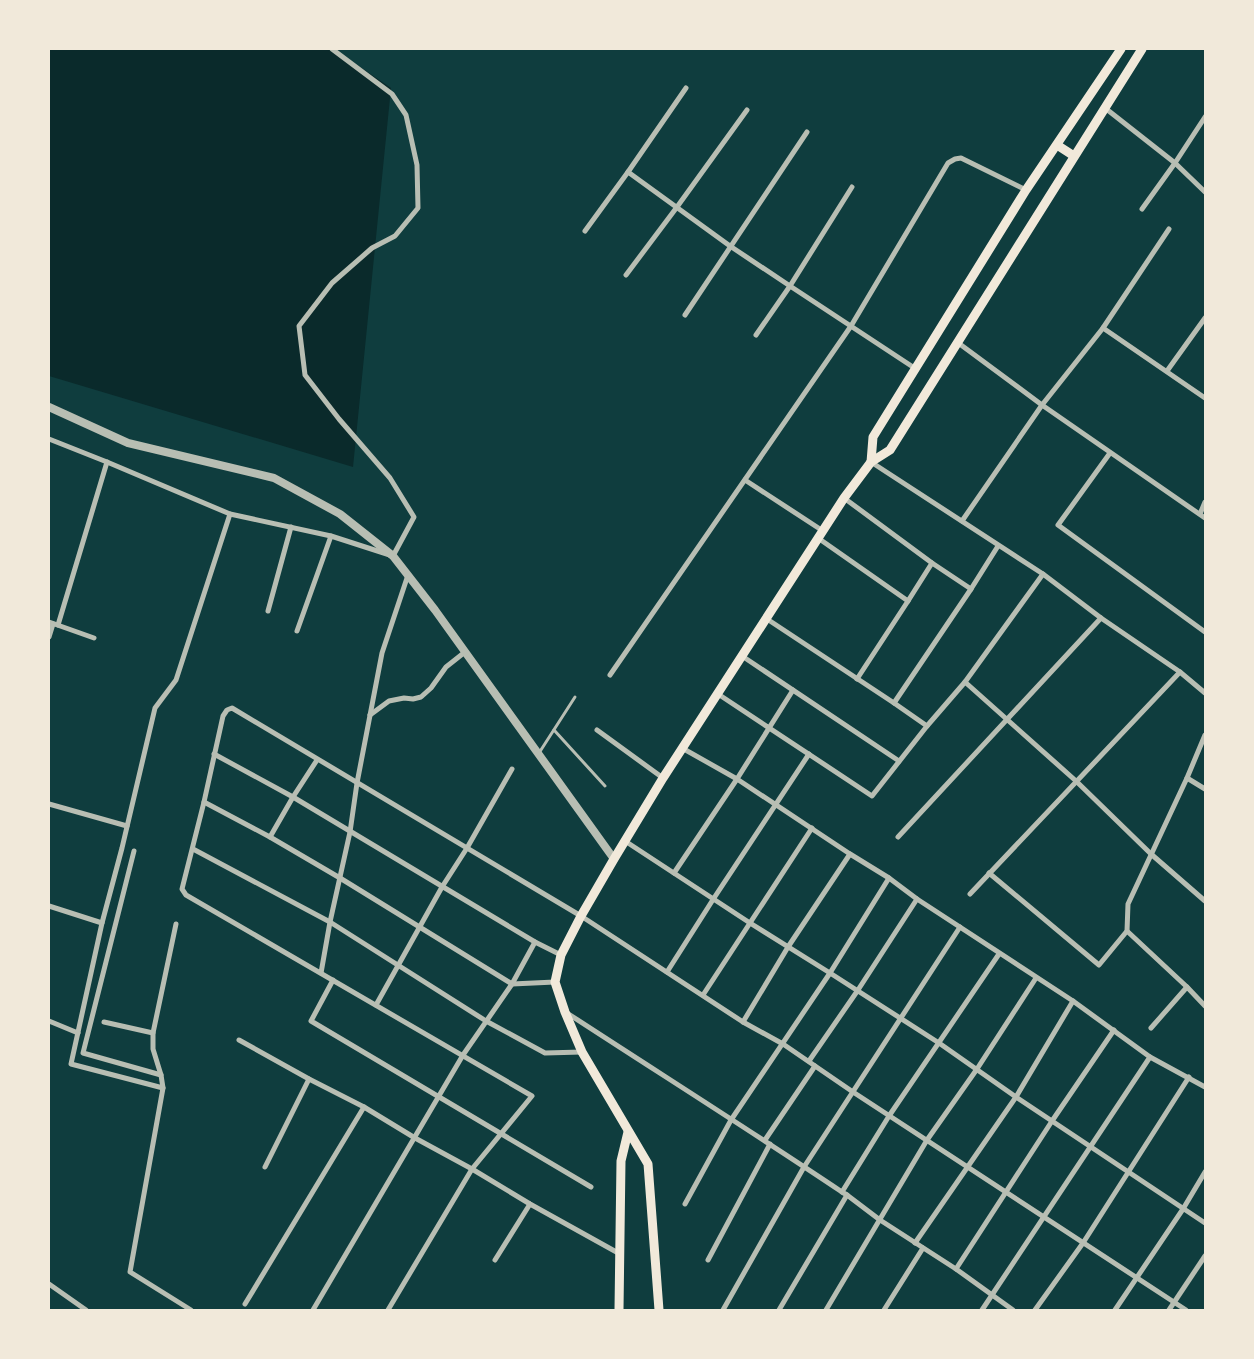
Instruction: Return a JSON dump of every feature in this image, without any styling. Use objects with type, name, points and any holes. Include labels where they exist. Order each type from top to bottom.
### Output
[{"type":"main road","points":[[871,462],[873,438],[1026,190],[1121,49]]},
{"type":"main road","points":[[659,1310],[648,1164],[582,1052],[565,1012],[555,982],[561,956],[581,916],[614,859],[682,748],[844,498],[871,462],[890,450],[1142,49]]},
{"type":"main road","points":[[1057,145],[1074,156]]},
{"type":"main road","points":[[619,1310],[622,1161],[628,1132]]},
{"type":"street","points":[[332,49],[392,94],[406,115],[417,165],[418,208],[395,236],[372,248],[332,283],[299,326],[305,375],[339,419],[390,478],[414,517],[393,556]]},
{"type":"street","points":[[585,231],[686,88]]},
{"type":"street","points":[[1105,108],[1175,163],[1205,192]]},
{"type":"street","points":[[626,275],[747,110]]},
{"type":"street","points":[[1142,209],[1175,163],[1205,116]]},
{"type":"street","points":[[685,315],[807,132]]},
{"type":"street","points":[[610,675],[851,326],[948,163],[961,158],[1026,190]]},
{"type":"street","points":[[628,172],[730,246],[916,369]]},
{"type":"street","points":[[756,335],[790,286],[852,187]]},
{"type":"street","points":[[962,521],[1042,405],[1103,328],[1169,229]]},
{"type":"street","points":[[1168,371],[1205,318]]},
{"type":"street","points":[[1103,328],[1205,398]]},
{"type":"street","points":[[957,342],[1042,405],[1203,516],[1205,502]]},
{"type":"street","points":[[49,407],[128,443],[274,478],[340,514],[393,556],[465,652],[614,859]]},
{"type":"street","points":[[49,440],[107,462],[230,514],[331,536],[393,556]]},
{"type":"street","points":[[1110,453],[1058,526],[1205,632]]},
{"type":"street","points":[[49,637],[107,462]]},
{"type":"street","points":[[871,462],[1043,574],[1180,672],[1205,693]]},
{"type":"street","points":[[745,480],[908,601]]},
{"type":"street","points":[[844,498],[932,563],[971,589]]},
{"type":"street","points":[[163,1088],[70,1064],[102,923],[156,708],[176,680],[230,514]]},
{"type":"street","points":[[268,611],[291,527]]},
{"type":"street","points":[[296,631],[331,536]]},
{"type":"street","points":[[894,703],[998,546]]},
{"type":"street","points":[[857,679],[932,563]]},
{"type":"street","points":[[718,694],[872,796],[965,682],[1043,574]]},
{"type":"street","points":[[320,973],[350,832],[357,783],[382,653],[408,575]]},
{"type":"street","points":[[898,837],[1102,618]]},
{"type":"street","points":[[766,620],[928,726]]},
{"type":"street","points":[[53,624],[94,638]]},
{"type":"street","points":[[370,715],[389,701],[420,697],[431,688],[446,667],[465,652]]},
{"type":"street","points":[[742,656],[899,761]]},
{"type":"street","points":[[970,894],[1180,672]]},
{"type":"street","points":[[965,682],[1076,781],[1151,854],[1205,901]]},
{"type":"street","points":[[674,873],[737,779],[793,690]]},
{"type":"street","points":[[388,1310],[472,1169],[532,1096],[186,895],[182,889],[223,716],[227,710],[232,708],[316,760],[581,916],[743,1022],[783,1044],[1006,1193],[1186,1310]]},
{"type":"street","points":[[597,730],[663,778]]},
{"type":"street","points":[[989,873],[1100,965],[1127,931],[1128,904],[1205,735]]},
{"type":"street","points":[[682,748],[737,779],[889,878],[999,954],[1073,1001],[1150,1057],[1204,1085]]},
{"type":"street","points":[[214,754],[293,797],[561,956]]},
{"type":"street","points":[[667,972],[774,804],[809,754]]},
{"type":"street","points":[[270,837],[316,760]]},
{"type":"street","points":[[376,1005],[442,887],[467,848],[512,769]]},
{"type":"street","points":[[1187,778],[1205,789]]},
{"type":"street","points":[[204,802],[270,837],[340,878],[512,984],[555,982]]},
{"type":"street","points":[[49,804],[127,826]]},
{"type":"street","points":[[703,995],[812,828]]},
{"type":"street","points":[[625,841],[939,1043],[1016,1097],[1205,1223]]},
{"type":"street","points":[[193,848],[330,922],[486,1021],[545,1053],[582,1052]]},
{"type":"street","points":[[134,851],[83,1053],[161,1075]]},
{"type":"street","points":[[743,1022],[788,947],[850,854]]},
{"type":"street","points":[[685,1204],[731,1120],[830,973],[889,878]]},
{"type":"street","points":[[809,1061],[917,899]]},
{"type":"street","points":[[49,906],[102,923]]},
{"type":"street","points":[[176,924],[153,1033],[153,1049],[163,1088],[130,1272],[191,1310]]},
{"type":"street","points":[[723,1310],[804,1167],[960,927]]},
{"type":"street","points":[[1127,931],[1205,1006]]},
{"type":"street","points":[[313,1310],[463,1056],[512,984],[535,942]]},
{"type":"street","points":[[779,1310],[890,1116],[999,954]]},
{"type":"street","points":[[826,1310],[927,1140],[977,1069],[1036,978]]},
{"type":"street","points":[[333,980],[311,1021],[591,1187]]},
{"type":"street","points":[[1151,1028],[1187,987]]},
{"type":"street","points":[[915,1243],[1016,1097],[1073,1001]]},
{"type":"street","points":[[565,1012],[768,1142],[880,1220],[956,1269],[1013,1310]]},
{"type":"street","points":[[49,1021],[78,1033]]},
{"type":"street","points":[[104,1022],[153,1033]]},
{"type":"street","points":[[956,1269],[1052,1121],[1114,1030]]},
{"type":"street","points":[[240,1040],[309,1079],[364,1107],[621,1255]]},
{"type":"street","points":[[982,1310],[1150,1057]]},
{"type":"street","points":[[708,1260],[768,1142],[815,1066]]},
{"type":"street","points":[[1035,1310],[1083,1243],[1189,1077]]},
{"type":"street","points":[[265,1167],[309,1079]]},
{"type":"street","points":[[245,1304],[364,1107]]},
{"type":"street","points":[[1116,1310],[1183,1209],[1205,1172]]},
{"type":"street","points":[[495,1260],[530,1204]]},
{"type":"street","points":[[884,1310],[923,1248]]},
{"type":"street","points":[[1169,1310],[1205,1256]]},
{"type":"street","points":[[49,1284],[86,1310]]},
{"type":"lane","points":[[538,754],[575,697]]},
{"type":"lane","points":[[554,730],[605,786]]},
{"type":"water","points":[[49,49],[334,49],[391,88],[353,467],[49,376]]}]
